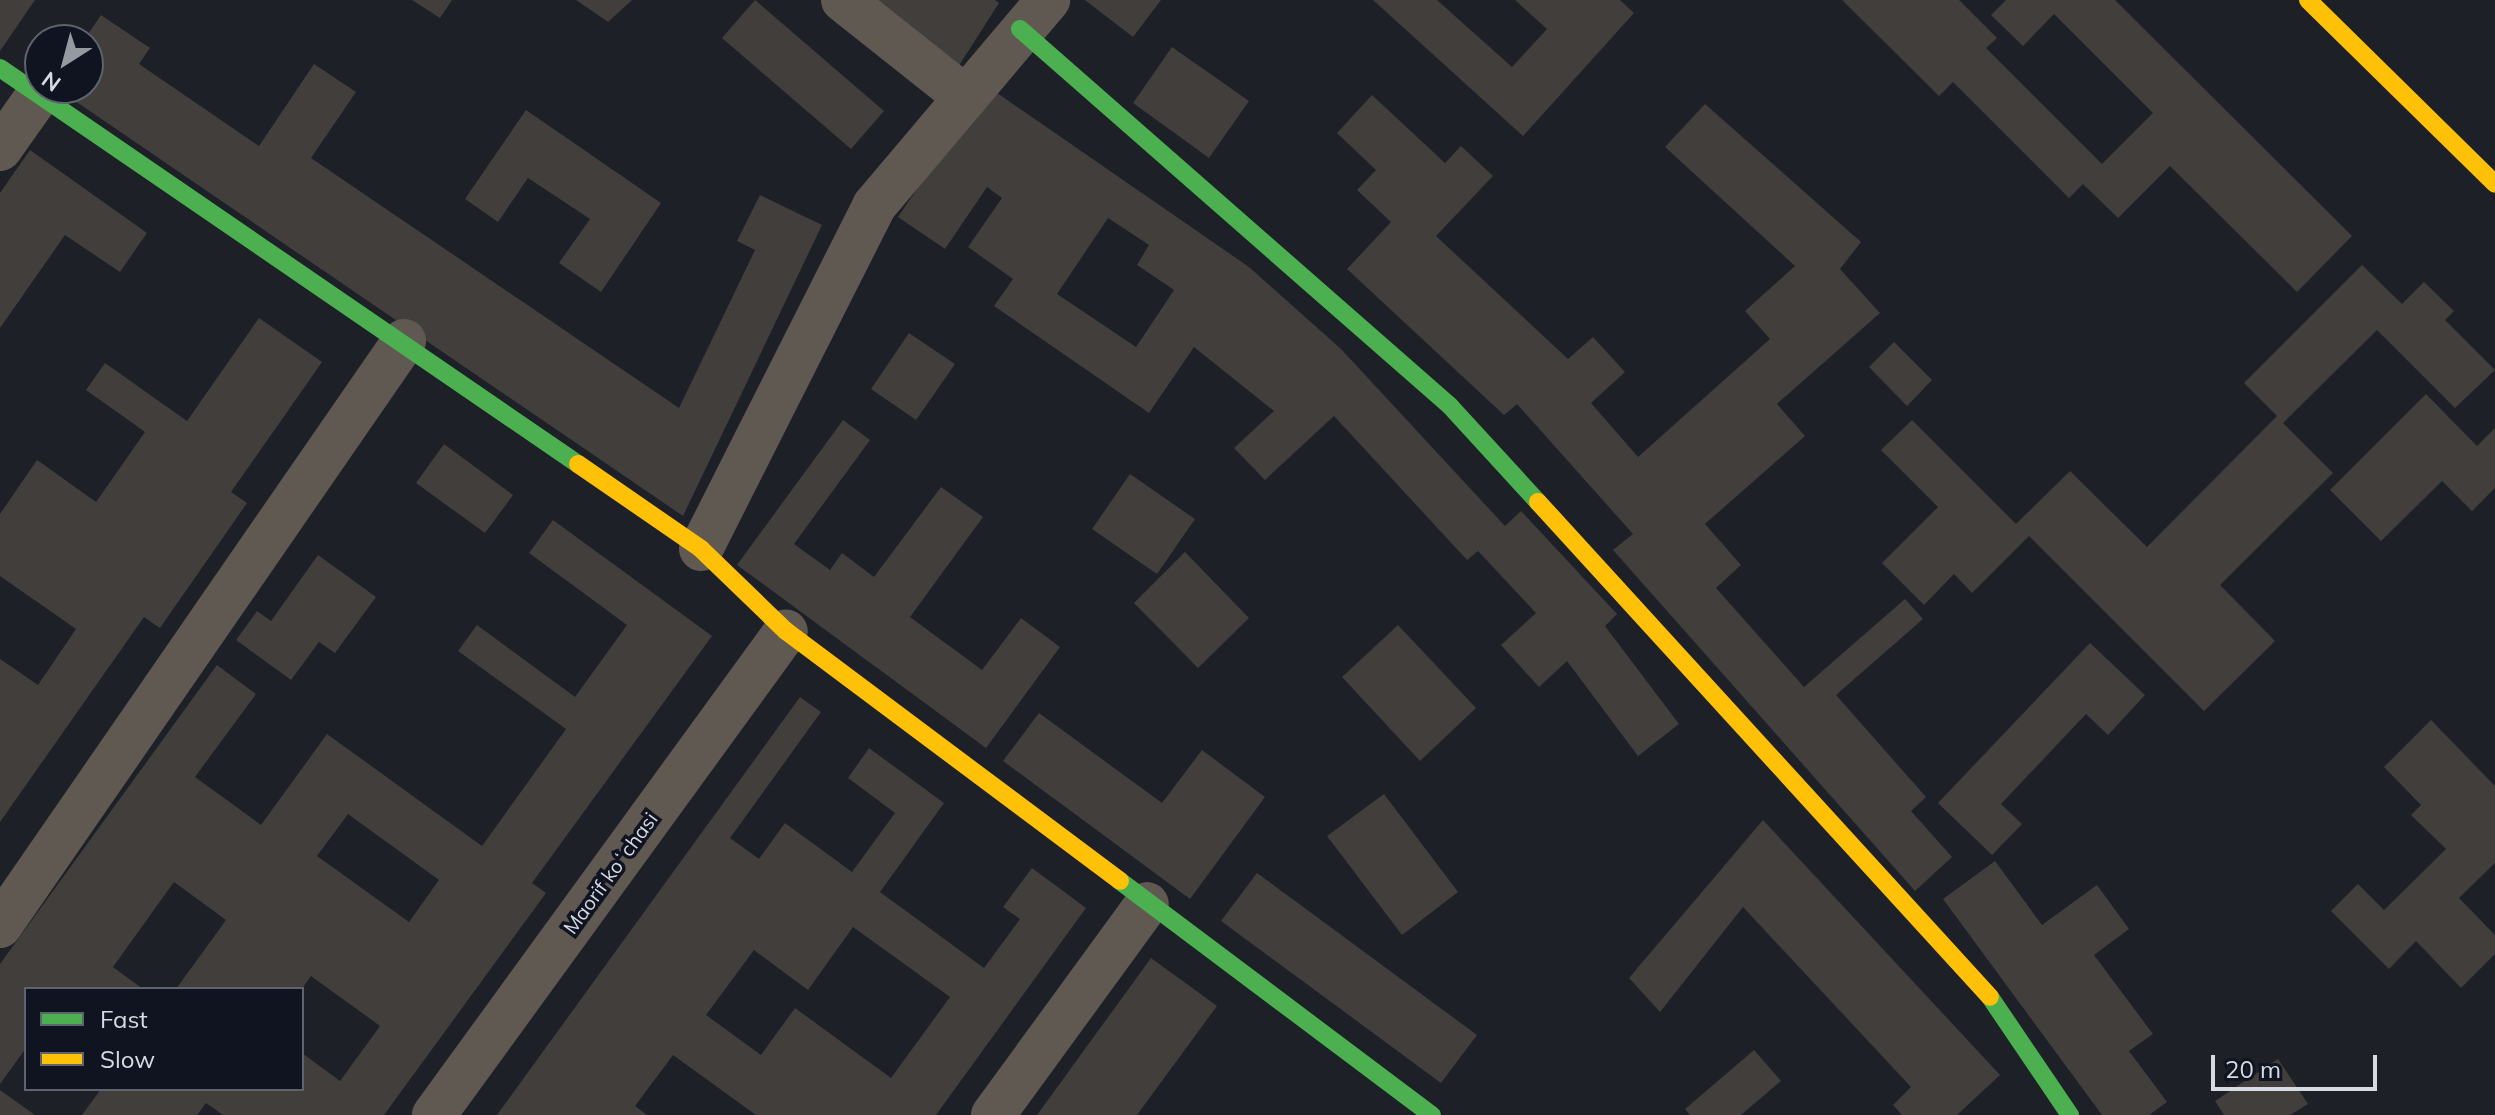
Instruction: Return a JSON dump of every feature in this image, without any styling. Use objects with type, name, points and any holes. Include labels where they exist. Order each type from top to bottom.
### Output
[{"type":"street","points":[[843,0],[964,96]]},
{"type":"street","points":[[2308,0],[2495,184]]},
{"type":"street","points":[[701,549],[874,206],[1034,15],[1450,406],[1981,984],[2070,1115]]},
{"type":"street","points":[[0,68],[24,84]]},
{"type":"street","points":[[0,149],[32,104]]},
{"type":"street","points":[[54,104],[404,341],[701,549],[786,631],[1432,1115]]},
{"type":"street","points":[[0,926],[404,341]]},
{"type":"street","name":"Maorif koʻchasi","points":[[434,1115],[786,631]]},
{"type":"street","points":[[993,1115],[1147,904]]},
{"type":"building","points":[[0,0],[35,0],[0,51]]},
{"type":"building","points":[[412,0],[452,0],[440,18]]},
{"type":"building","points":[[576,0],[632,0],[608,22]]},
{"type":"building","points":[[755,0],[884,111],[851,149],[722,38]]},
{"type":"building","points":[[859,0],[995,0],[999,3],[958,67]]},
{"type":"building","points":[[1085,0],[1161,0],[1133,37]]},
{"type":"building","points":[[1373,0],[1437,0],[1512,67],[1547,29],[1515,0],[1620,0],[1634,13],[1523,136]]},
{"type":"building","points":[[1842,0],[1959,0],[1997,38],[1986,48],[2102,164],[2153,113],[2054,14],[2023,46],[1991,15],[2006,0],[2115,0],[2352,236],[2297,292],[2170,166],[2118,218],[2083,184],[2069,198],[1953,82],[1939,96]]},
{"type":"building","points":[[101,15],[150,48],[139,64],[259,146],[314,64],[356,92],[311,158],[679,408],[755,250],[737,241],[760,195],[822,225],[683,516],[79,104],[104,104],[104,24],[95,24]]},
{"type":"building","points":[[1172,47],[1249,101],[1209,158],[1133,103]]},
{"type":"building","points":[[987,86],[1249,267],[1341,349],[1505,526],[1521,511],[1617,614],[1605,626],[1679,724],[1638,756],[1567,661],[1539,687],[1501,645],[1536,613],[1478,551],[1467,560],[1334,416],[1265,480],[1234,448],[1274,411],[1194,347],[1149,413],[994,306],[1013,279],[968,247],[1002,198],[987,187],[945,249],[898,217]],"holes":[[[1108,218],[1149,245],[1137,265],[1174,290],[1136,347],[1057,294]]]},
{"type":"building","points":[[1372,95],[1445,163],[1461,146],[1493,176],[1436,236],[1568,359],[1593,337],[1625,372],[1591,403],[1638,457],[1770,339],[1745,311],[1795,266],[1665,147],[1705,104],[1861,242],[1840,269],[1880,313],[1777,404],[1805,436],[1705,524],[1741,565],[1716,588],[1804,687],[1905,599],[1923,619],[1836,695],[1926,797],[1911,811],[1952,857],[1915,891],[1613,550],[1633,534],[1517,404],[1504,415],[1347,269],[1391,222],[1357,190],[1376,170],[1337,133]]},
{"type":"building","points":[[526,110],[661,203],[601,292],[559,263],[590,219],[528,178],[498,222],[465,199]]},
{"type":"building","points":[[30,150],[147,233],[120,272],[65,235],[0,328],[0,193]]},
{"type":"building","points":[[2362,265],[2402,304],[2424,282],[2454,311],[2445,320],[2495,370],[2455,408],[2377,330],[2283,423],[2333,473],[2220,585],[2275,641],[2204,711],[2029,536],[1972,593],[1954,574],[1924,605],[1882,563],[1938,507],[1881,450],[1912,420],[2016,524],[2070,471],[2147,547],[2277,416],[2244,383]]},
{"type":"building","points":[[259,318],[322,362],[231,492],[247,503],[160,628],[144,617],[0,822],[0,659],[38,685],[76,629],[0,576],[0,514],[37,460],[96,502],[145,432],[86,390],[105,363],[187,421]]},
{"type":"building","points":[[909,333],[955,364],[916,420],[871,389]]},
{"type":"building","points":[[1894,342],[1932,380],[1907,406],[1869,367]]},
{"type":"building","points":[[2426,394],[2477,446],[2495,428],[2495,488],[2472,511],[2442,481],[2381,541],[2330,490]]},
{"type":"building","points":[[843,420],[870,440],[794,544],[830,570],[842,553],[874,577],[941,487],[983,517],[910,617],[982,670],[1021,618],[1060,647],[986,748],[737,565]]},
{"type":"building","points":[[444,444],[513,495],[485,533],[416,483]]},
{"type":"building","points":[[1130,474],[1195,519],[1157,574],[1092,529]]},
{"type":"building","points":[[553,520],[712,636],[532,883],[546,893],[384,1115],[223,1115],[206,1103],[197,1115],[82,1115],[100,1091],[304,1091],[304,1054],[340,1081],[380,1026],[311,976],[303,987],[177,987],[226,920],[174,882],[113,967],[140,987],[24,987],[24,1051],[0,1084],[0,964],[217,665],[256,694],[195,777],[261,825],[327,734],[482,846],[566,729],[458,651],[477,625],[575,697],[627,625],[529,553]],"holes":[[[348,814],[439,880],[409,922],[317,856]]]},
{"type":"building","points":[[1185,552],[1249,618],[1198,668],[1134,603]]},
{"type":"building","points":[[318,555],[376,597],[335,653],[319,642],[291,680],[236,640],[257,611],[271,621]]},
{"type":"building","points":[[1398,625],[1476,708],[1420,761],[1342,677]]},
{"type":"building","points":[[2090,643],[2145,695],[2108,735],[2086,714],[2001,804],[2022,824],[1992,855],[1938,803]]},
{"type":"building","points":[[800,697],[821,712],[730,838],[759,859],[785,823],[852,872],[895,813],[848,778],[869,748],[944,803],[880,892],[984,968],[1020,919],[1003,907],[1032,868],[1086,908],[936,1115],[756,1115],[673,1055],[635,1106],[647,1115],[497,1115]],"holes":[[[853,927],[950,997],[891,1078],[795,1008],[761,1055],[706,1015],[754,950],[808,990]]]},
{"type":"building","points":[[1039,713],[1162,803],[1202,750],[1265,797],[1190,899],[1003,761]]},
{"type":"building","points":[[2431,720],[2495,786],[2495,863],[2459,898],[2495,935],[2495,954],[2461,988],[2416,941],[2389,969],[2331,911],[2358,884],[2384,910],[2446,849],[2411,815],[2421,805],[2384,767]]},
{"type":"building","points":[[1384,794],[1458,892],[1402,935],[1327,836]]},
{"type":"building","points":[[1763,820],[2000,1075],[1957,1115],[1902,1115],[1893,1105],[1911,1087],[1743,907],[1660,1012],[1629,978]]},
{"type":"building","points":[[1995,861],[2042,925],[2097,885],[2129,929],[2094,955],[2153,1034],[2129,1051],[2167,1102],[2149,1115],[2102,1115],[1943,899]]},
{"type":"building","points":[[1257,873],[1477,1035],[1441,1083],[1221,921]]},
{"type":"building","points":[[1151,958],[1217,1006],[1137,1115],[1037,1115]]},
{"type":"building","points":[[1754,1050],[1781,1081],[1741,1115],[1690,1115],[1685,1109]]},
{"type":"building","points":[[2278,1059],[2308,1104],[2290,1115],[2224,1115],[2215,1101]]},
{"type":"building","points":[[0,1090],[35,1115],[0,1115]]},
{"type":"traffic: fast","points":[[1020,29],[1450,406],[1538,502]]},
{"type":"traffic: fast","points":[[0,68],[578,464]]},
{"type":"traffic: fast","points":[[1120,881],[1432,1115]]},
{"type":"traffic: fast","points":[[1990,997],[2070,1115]]},
{"type":"traffic: slow","points":[[2308,0],[2495,184]]},
{"type":"traffic: slow","points":[[578,464],[701,549],[786,631],[1120,881]]},
{"type":"traffic: slow","points":[[1538,502],[1990,997]]}]
